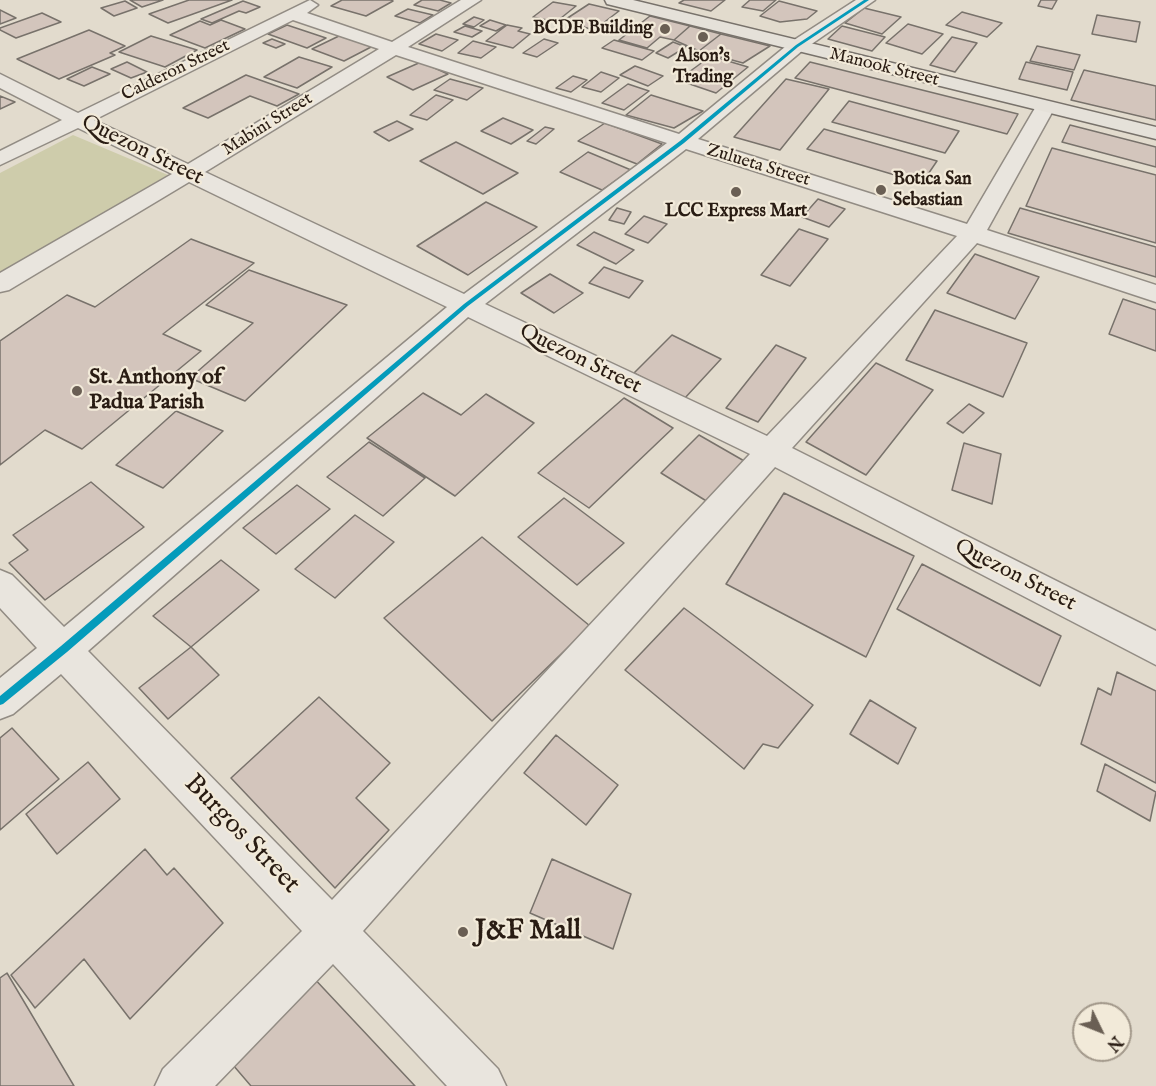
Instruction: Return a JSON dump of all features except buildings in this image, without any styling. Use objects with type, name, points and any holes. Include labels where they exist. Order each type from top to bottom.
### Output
[{"type":"main road","name":"Manook Street","points":[[613,0],[1156,133]]},
{"type":"street","name":"Calderon Street","points":[[0,159],[320,0]]},
{"type":"street","name":"Mabini Street","points":[[0,284],[189,173],[473,0]]},
{"type":"street","points":[[0,701],[64,649],[466,305],[682,142],[797,46],[867,0]]},
{"type":"street","name":"Zulueta Street","points":[[292,14],[682,142],[974,232],[1156,294]]},
{"type":"street","name":"Quezon Street","points":[[0,80],[77,120],[771,451],[1156,649]]},
{"type":"street","points":[[180,1086],[333,932],[771,451],[974,232],[1045,107]]},
{"type":"street","name":"Burgos Street","points":[[0,585],[64,649],[481,1086]]},
{"type":"shaded area","points":[[73,135],[168,175],[0,273],[0,173]]},
{"type":"transit line","points":[[0,701],[64,649],[466,305],[682,142],[797,46],[867,0]]},
{"type":"place","name":"BCDE Building","points":[[665,29]]},
{"type":"place","name":"Alson's Trading","points":[[703,37]]},
{"type":"place","name":"Botica San Sebastian","points":[[881,190]]},
{"type":"place","name":"LCC Express Mart","points":[[736,192]]},
{"type":"place","name":"St. Anthony of Padua Parish","points":[[77,391]]},
{"type":"place","name":"J&F Mall","points":[[463,932]]}]
